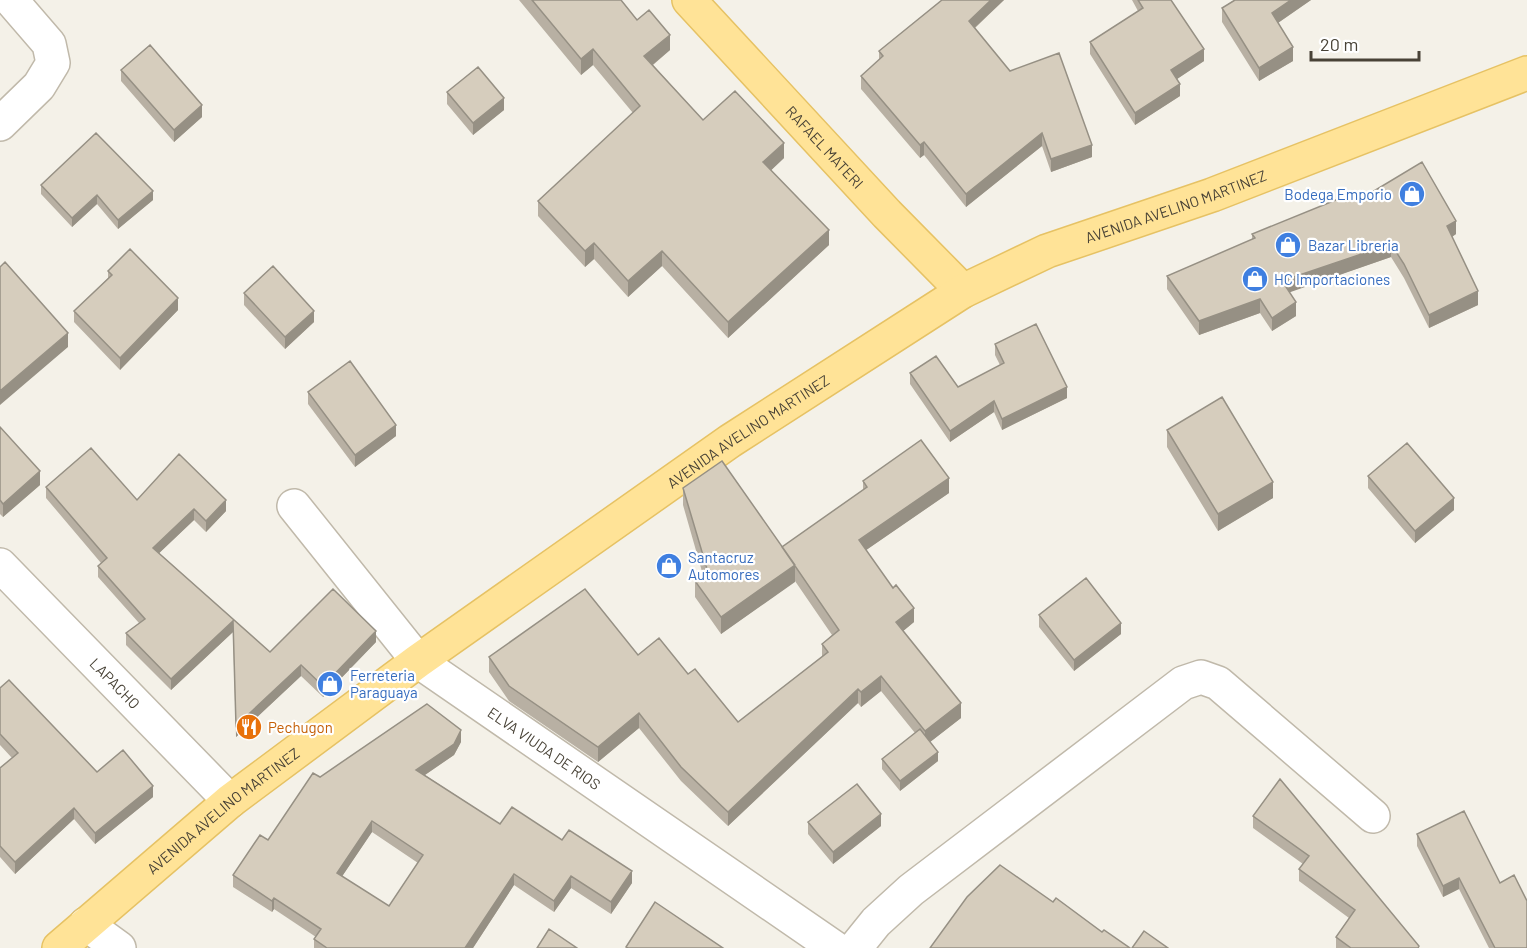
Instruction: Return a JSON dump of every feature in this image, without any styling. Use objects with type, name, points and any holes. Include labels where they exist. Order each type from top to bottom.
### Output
[{"type":"main road","name":"RAFAEL MATERI","points":[[689,0],[887,214],[963,291]]},
{"type":"main road","name":"AVENIDA AVELINO MARTINEZ","points":[[59,948],[230,801],[418,661],[730,441],[963,291],[1047,251],[1212,195],[1527,73]]},
{"type":"street","points":[[0,124],[39,86],[53,63],[49,44],[11,0]]},
{"type":"street","name":"ELVA VIUDA DE RIOS","points":[[294,506],[418,661],[835,948]]},
{"type":"street","name":"LAPACHO","points":[[0,565],[230,801]]},
{"type":"street","points":[[855,948],[876,922],[911,890],[1183,683],[1201,677],[1218,683],[1373,816]]},
{"type":"street","points":[[86,924],[119,948]]},
{"type":"building","points":[[532,0],[621,0],[637,20],[649,10],[670,35],[644,56],[703,120],[735,91],[784,143],[763,162],[829,230],[728,322],[662,251],[628,281],[594,243],[585,251],[538,201],[640,106],[593,49],[581,59]]},
{"type":"building","points":[[942,0],[991,0],[969,21],[1010,71],[1059,53],[1092,145],[1051,159],[1042,133],[966,194],[924,142],[920,145],[861,76],[883,56],[879,51]]},
{"type":"building","points":[[1138,0],[1171,0],[1204,49],[1171,70],[1180,84],[1135,113],[1090,42],[1143,8]]},
{"type":"building","points":[[1235,0],[1291,0],[1272,13],[1293,47],[1259,68],[1222,8]]},
{"type":"building","points":[[150,45],[202,105],[174,130],[121,70]]},
{"type":"building","points":[[478,67],[504,98],[473,123],[447,92]]},
{"type":"building","points":[[96,133],[153,191],[118,220],[97,195],[72,218],[41,185]]},
{"type":"building","points":[[1422,162],[1456,221],[1447,226],[1478,291],[1429,315],[1404,264],[1391,244],[1282,281],[1296,302],[1272,318],[1260,299],[1199,321],[1167,276],[1255,238],[1252,234],[1353,193],[1359,200]]},
{"type":"building","points":[[130,249],[178,298],[120,358],[74,311],[112,275],[108,271]]},
{"type":"building","points":[[5,262],[68,333],[0,391],[0,267]]},
{"type":"building","points":[[273,266],[314,311],[285,337],[244,293]]},
{"type":"building","points":[[1036,324],[1067,387],[1002,419],[994,401],[950,431],[910,373],[936,356],[958,387],[1004,363],[995,344]]},
{"type":"building","points":[[350,361],[396,425],[355,455],[308,392]]},
{"type":"building","points":[[1222,397],[1273,482],[1218,514],[1167,430]]},
{"type":"building","points":[[0,427],[40,471],[3,504],[0,500]]},
{"type":"building","points":[[921,440],[949,478],[859,540],[893,588],[896,585],[914,608],[896,622],[961,703],[925,731],[881,676],[861,692],[858,689],[728,812],[681,767],[639,713],[598,747],[509,686],[489,657],[585,589],[638,655],[659,638],[688,674],[695,669],[738,722],[828,652],[822,644],[839,630],[782,547],[867,487],[863,481]]},
{"type":"building","points":[[1407,443],[1454,498],[1415,531],[1368,476]]},
{"type":"building","points":[[91,448],[137,500],[179,454],[226,500],[206,521],[194,509],[153,548],[270,652],[333,589],[376,631],[323,686],[301,665],[236,726],[233,621],[171,679],[126,633],[145,619],[98,566],[107,558],[46,487]]},
{"type":"building","points":[[722,461],[795,565],[721,617],[695,581],[708,572],[683,488]]},
{"type":"building","points":[[1086,578],[1121,623],[1074,660],[1039,615]]},
{"type":"building","points":[[9,680],[97,772],[123,750],[153,786],[95,833],[74,808],[15,862],[0,846],[0,768],[18,753],[0,734],[0,688]]},
{"type":"building","points":[[427,704],[461,730],[454,744],[416,770],[500,824],[512,807],[562,840],[569,830],[632,871],[611,902],[571,876],[554,901],[514,874],[465,948],[327,948],[314,939],[321,929],[274,898],[272,901],[233,875],[260,835],[268,840],[313,773],[320,777]],"holes":[[[372,821],[423,855],[389,906],[337,873]]]},
{"type":"building","points":[[920,729],[938,752],[900,781],[882,759]]},
{"type":"building","points":[[1280,779],[1419,946],[1418,948],[1351,948],[1336,937],[1355,910],[1299,869],[1309,856],[1253,816]]},
{"type":"building","points":[[857,784],[881,814],[833,852],[808,822]]},
{"type":"building","points":[[1464,811],[1500,883],[1514,875],[1527,901],[1527,948],[1495,948],[1459,878],[1443,886],[1417,834]]},
{"type":"building","points":[[1000,865],[1053,902],[1056,898],[1102,932],[1104,930],[1130,948],[930,948],[967,897]]},
{"type":"building","points":[[655,902],[723,948],[626,947]]},
{"type":"building","points":[[549,929],[577,948],[537,948]]},
{"type":"building","points":[[1144,931],[1168,948],[1132,948]]},
{"type":"place","name":"Bodega Emporio","points":[[1412,194]]},
{"type":"place","name":"Bazar Libreria","points":[[1288,245]]},
{"type":"place","name":"HC Importaciones","points":[[1255,279]]},
{"type":"place","name":"Santacruz Automores","points":[[669,566]]},
{"type":"place","name":"Ferreteria Paraguaya","points":[[330,684]]},
{"type":"place","name":"Pechugon","points":[[249,727]]}]
